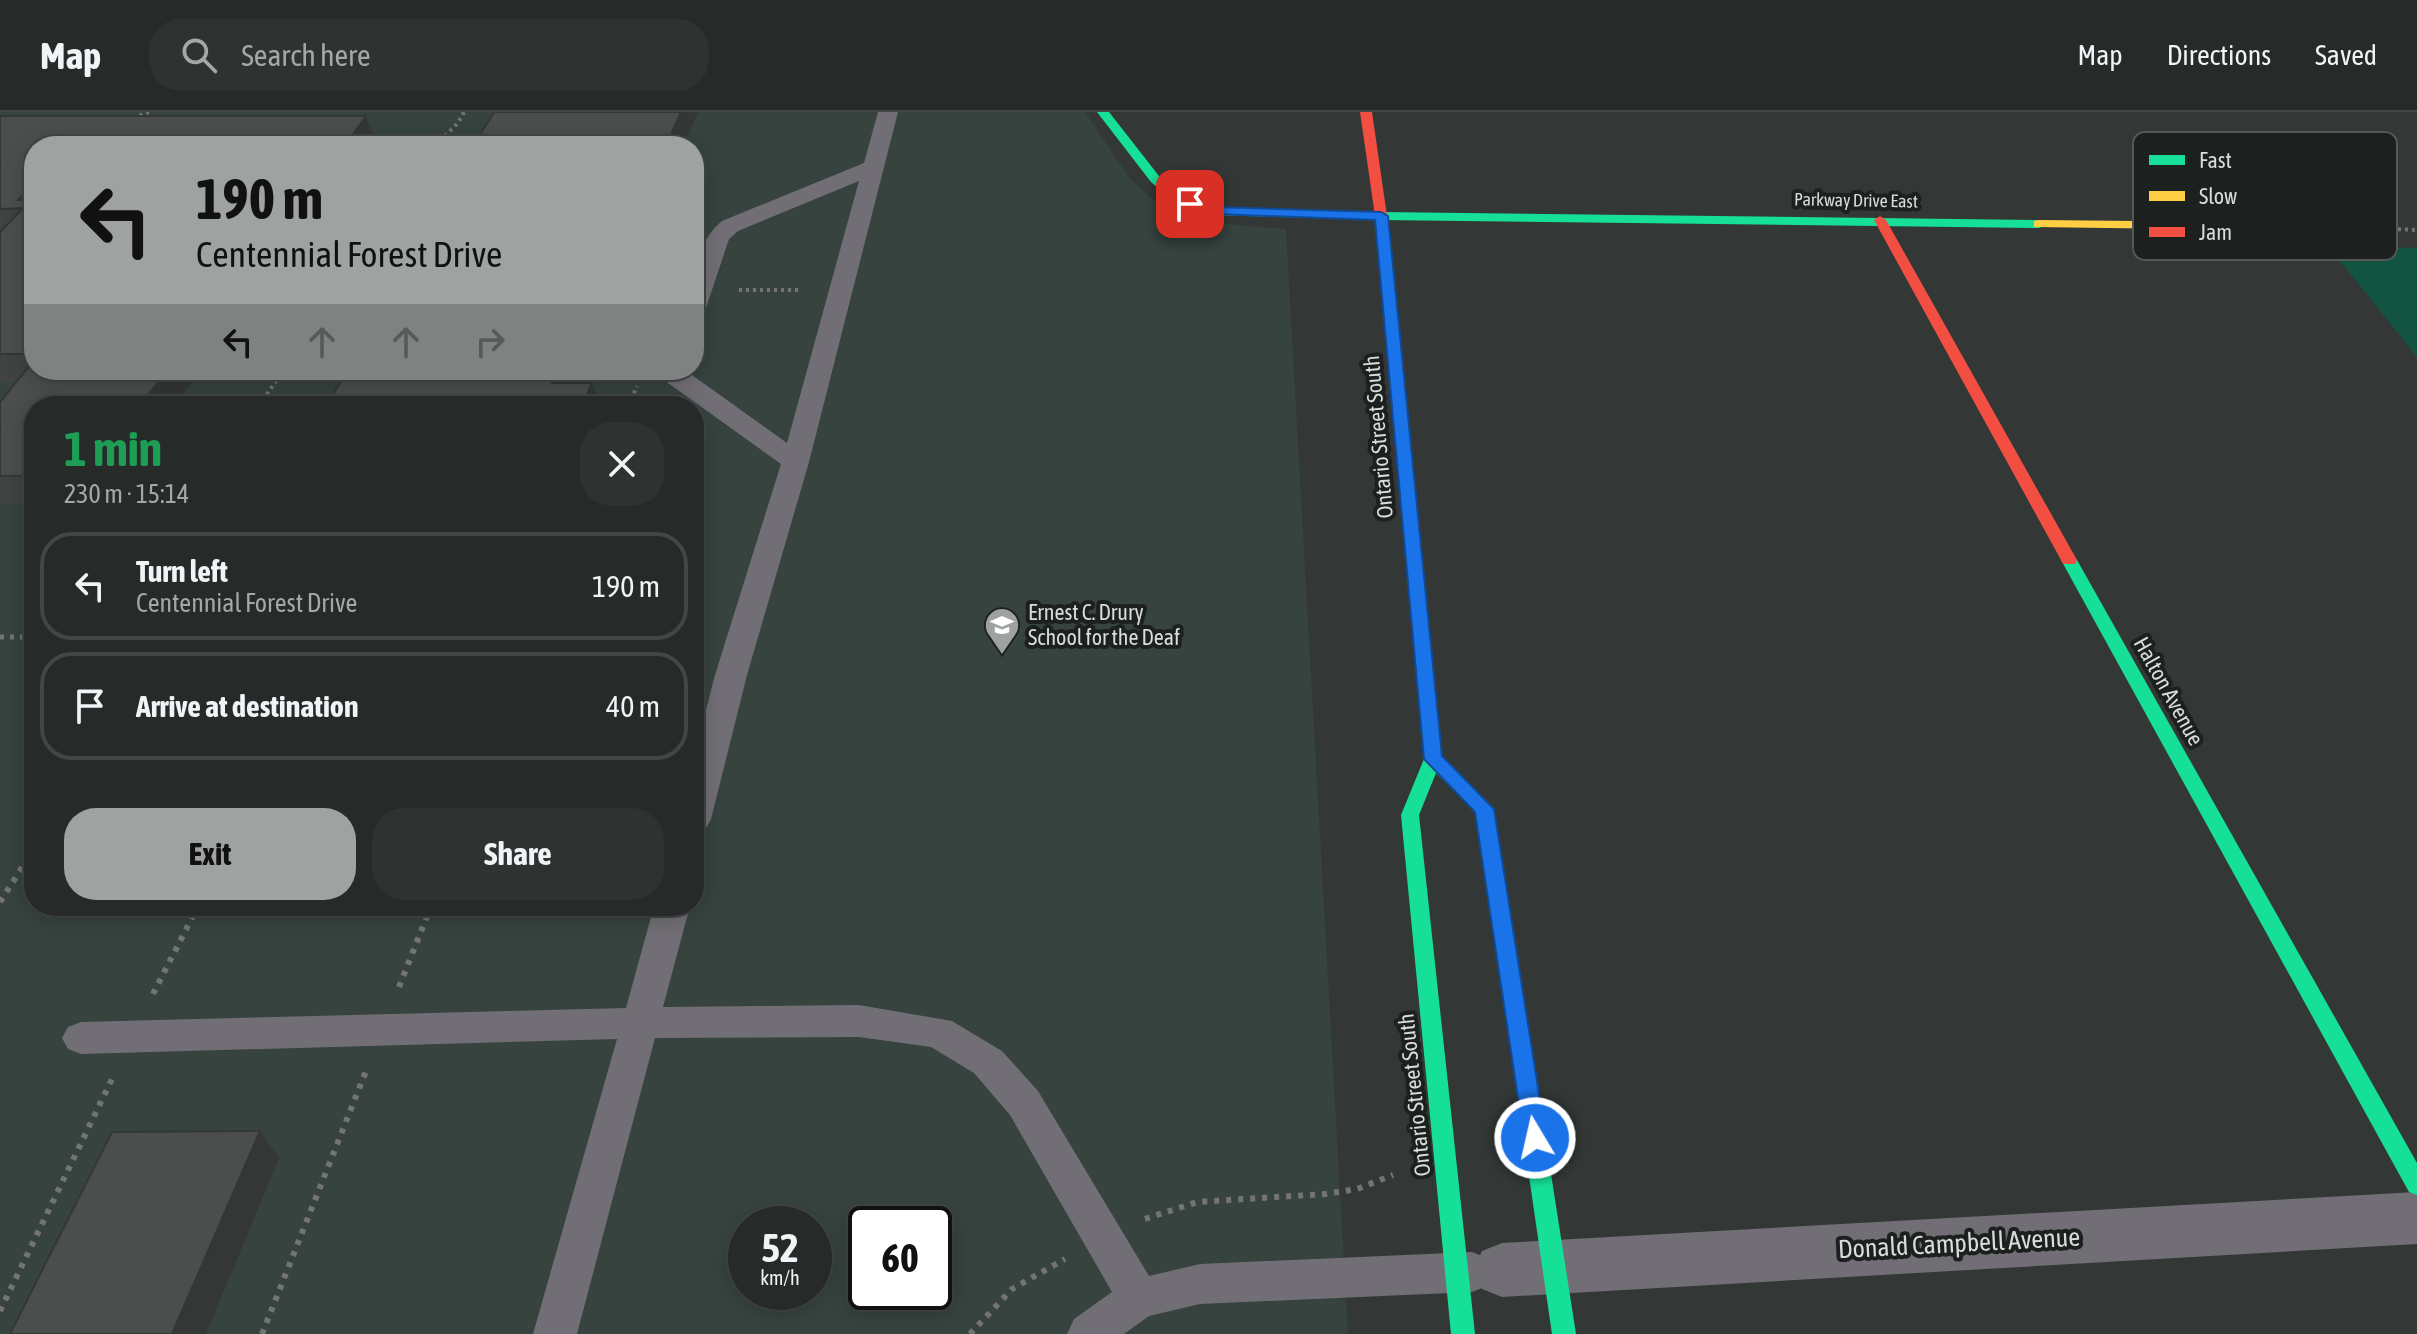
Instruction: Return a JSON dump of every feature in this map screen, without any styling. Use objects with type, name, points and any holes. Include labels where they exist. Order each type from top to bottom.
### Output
[{"type":"street","name":"Parkway Drive East","points":[[1103,112],[1155,179],[1190,204],[1213,211],[1381,216],[2133,224]]},
{"type":"street","name":"Ontario Street South","points":[[1366,112],[1381,216],[1433,759],[1410,815],[1444,1156],[1505,1269],[1564,1334]]},
{"type":"street","name":"Halton Avenue","points":[[1880,220],[2417,1185]]},
{"type":"street","name":"Ontario Street South","points":[[1433,759],[1485,809],[1505,1269],[1463,1334]]},
{"type":"street","name":"Donald Campbell Avenue","points":[[1505,1269],[2417,1218]]},
{"type":"lane","points":[[704,780],[731,675],[795,462],[888,112]]},
{"type":"lane","points":[[704,279],[718,236],[730,226],[873,167]]},
{"type":"lane","points":[[680,380],[702,396]]},
{"type":"lane","points":[[704,397],[795,462]]},
{"type":"lane","points":[[555,1334],[669,916]]},
{"type":"lane","points":[[81,1038],[642,1023],[859,1021],[939,1032],[988,1062],[1024,1103],[1139,1298]]},
{"type":"lane","points":[[1089,1334],[1139,1298],[1200,1284],[1505,1269]]},
{"type":"path","points":[[123,122],[149,112]]},
{"type":"path","points":[[445,136],[464,112]]},
{"type":"path","points":[[704,300],[840,290]]},
{"type":"path","points":[[266,396],[276,381]]},
{"type":"path","points":[[0,637],[24,637]]},
{"type":"path","points":[[0,902],[24,865]]},
{"type":"path","points":[[0,1311],[193,916]]},
{"type":"path","points":[[262,1334],[427,916]]},
{"type":"path","points":[[970,1334],[996,1301],[1017,1283],[1173,1206],[1208,1199],[1353,1190],[1444,1156]]},
{"type":"shaded area","name":"Ernest C. Drury School for the Deaf","points":[[0,112],[1085,112],[1130,179],[1160,205],[1184,217],[1205,222],[1286,229],[1348,1334],[0,1334]]},
{"type":"green space","points":[[2397,248],[2417,248],[2417,357],[2339,260],[2397,260]]},
{"type":"building","points":[[494,112],[681,112],[670,136],[479,136]]},
{"type":"building","points":[[0,116],[366,116],[352,136],[24,136],[24,194],[18,200],[24,200],[24,354],[0,354],[0,232],[23,208],[0,209]]},
{"type":"building","points":[[24,372],[24,380],[160,380],[148,396],[24,396],[24,476],[0,476],[0,402]]},
{"type":"building","points":[[342,380],[553,380],[552,383],[592,383],[586,396],[332,396]]},
{"type":"building","points":[[260,1131],[172,1334],[10,1334],[112,1132]]},
{"type":"traffic: fast","points":[[1103,112],[1155,179],[1175,196],[1213,211],[2039,224]]},
{"type":"traffic: fast","points":[[1410,519],[1433,759],[1410,815],[1463,1334]]},
{"type":"traffic: fast","points":[[2069,560],[2417,1185]]},
{"type":"traffic: fast","points":[[1433,759],[1485,809],[1564,1334]]},
{"type":"traffic: slow","points":[[2039,224],[2133,225]]},
{"type":"traffic: jam","points":[[1366,112],[1381,216],[1410,519]]},
{"type":"traffic: jam","points":[[1880,220],[2069,560]]},
{"type":"place","name":"Ernest C. Drury School for the Deaf","points":[[1002,656]]},
{"type":"route","points":[[1190,204],[1213,211],[1381,216],[1433,759],[1485,809],[1535,1138]]}]
